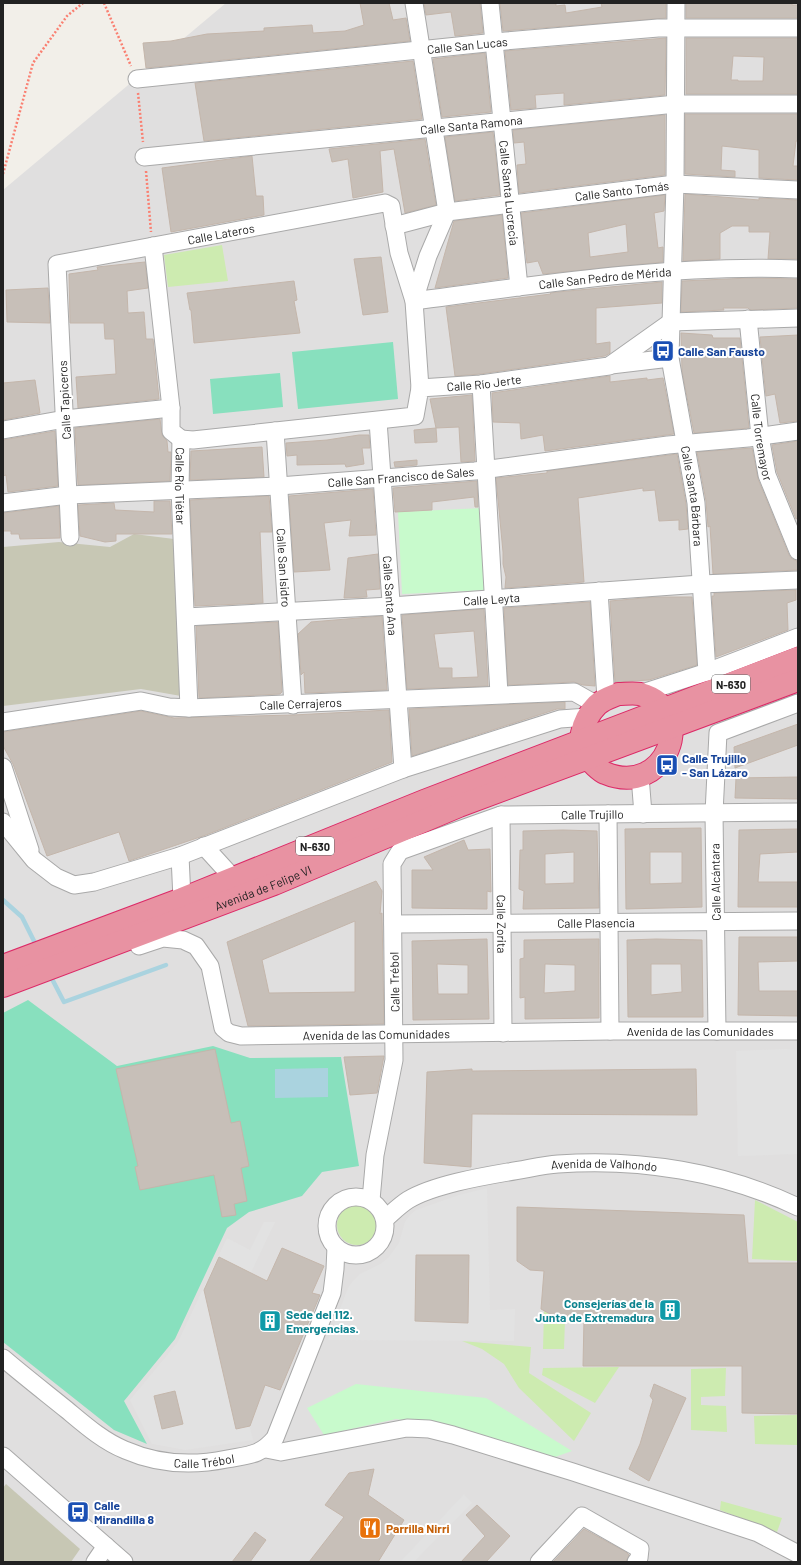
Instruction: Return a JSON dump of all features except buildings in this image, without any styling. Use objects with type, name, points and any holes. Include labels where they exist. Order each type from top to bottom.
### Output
[{"type":"highway","name":"N-630","points":[[668,719],[798,658]]},
{"type":"highway","name":"N-630","points":[[584,750],[668,719],[798,680]]},
{"type":"highway","points":[[618,694],[639,694],[652,700],[668,719],[672,739],[664,758],[655,768],[640,776],[628,778],[605,773],[584,750],[582,731],[597,707],[618,694]]},
{"type":"highway","name":"Avenida de Felipe VI","points":[[3,986],[40,964],[182,899],[424,800],[584,750]]},
{"type":"highway","name":"Avenida de Felipe VI","points":[[3,966],[40,964],[274,884],[459,806],[584,750]]},
{"type":"street","points":[[414,3],[447,212],[428,256],[414,301]]},
{"type":"street","name":"Calle Santa Lucrecia","points":[[490,3],[519,287]]},
{"type":"street","points":[[676,3],[675,184],[671,322],[798,318]]},
{"type":"street","name":"Calle San Lucas","points":[[137,79],[494,42],[676,27],[798,28]]},
{"type":"street","name":"Calle Santa Ramona","points":[[144,157],[502,120],[676,104],[798,104]]},
{"type":"street","name":"Calle Santo Tomás","points":[[394,226],[447,212],[675,184],[798,190]]},
{"type":"street","name":"Calle Lateros","points":[[57,264],[385,203],[391,206],[394,226]]},
{"type":"street","points":[[181,439],[193,440],[415,416],[420,388],[414,301],[399,253],[394,226]]},
{"type":"street","name":"Calle Río Tiétar","points":[[153,246],[171,408],[171,431],[181,439],[180,489],[189,708]]},
{"type":"street","name":"Calle Tapiceros","points":[[57,264],[70,537]]},
{"type":"street","name":"Calle San Pedro de Mérida","points":[[414,301],[519,287],[672,270],[754,267],[798,269]]},
{"type":"street","name":"Calle Torremayor","points":[[748,319],[760,436],[767,475],[798,551]]},
{"type":"street","name":"Calle Santa Bárbara","points":[[671,322],[670,358],[684,444],[696,503],[707,672]]},
{"type":"street","name":"Calle Río Jerte","points":[[420,388],[481,384],[609,366],[671,322]]},
{"type":"street","points":[[609,366],[670,358]]},
{"type":"street","points":[[481,384],[499,694]]},
{"type":"street","points":[[3,430],[65,419],[171,408]]},
{"type":"street","name":"Calle Santa Ana","points":[[378,421],[403,770]]},
{"type":"street","name":"Calle San Isidro","points":[[275,431],[293,705]]},
{"type":"street","name":"Calle San Francisco de Sales","points":[[3,503],[68,495],[180,489],[279,486],[475,471],[486,468],[798,431]]},
{"type":"street","name":"Calle Leyta","points":[[186,617],[287,610],[391,606],[701,584],[798,580]]},
{"type":"street","points":[[3,822],[34,860],[56,877],[74,885],[94,882],[180,856],[403,770],[597,707],[599,591]]},
{"type":"street","points":[[639,694],[707,672],[798,637]]},
{"type":"street","name":"Calle Cerrajeros","points":[[3,722],[141,701],[169,707],[189,708],[293,705],[499,694],[574,692],[597,707]]},
{"type":"street","name":"Calle Alcántara","points":[[717,1031],[714,813],[718,733],[798,703]]},
{"type":"street","points":[[3,767],[34,860]]},
{"type":"street","points":[[640,776],[642,814]]},
{"type":"street","name":"Calle Trujillo","points":[[395,857],[400,851],[501,815],[798,812]]},
{"type":"street","points":[[608,814],[610,1031]]},
{"type":"street","name":"Calle Zorita","points":[[501,815],[503,1033]]},
{"type":"street","points":[[204,846],[234,879]]},
{"type":"street","points":[[180,856],[182,899]]},
{"type":"street","name":"Calle Trébol","points":[[374,1203],[375,1155],[392,1076],[395,1035],[392,864],[395,857]]},
{"type":"street","name":"Calle Plasencia","points":[[393,924],[798,921]]},
{"type":"street","name":"Avenida de las Comunidades","points":[[40,964],[76,968],[163,938],[183,940],[196,946],[210,966],[223,1028],[229,1033],[241,1036],[610,1031],[798,1031]]},
{"type":"street","name":"Calle Trébol","points":[[353,1196],[375,1155]]},
{"type":"street","name":"Avenida de Valhondo","points":[[385,1219],[408,1200],[437,1188],[490,1175],[558,1164],[637,1164],[693,1173],[730,1181],[780,1198],[798,1207]]},
{"type":"street","points":[[353,1196],[374,1203],[385,1219],[384,1234],[381,1242],[367,1253],[358,1255],[350,1254],[336,1247],[327,1232],[328,1217],[338,1203],[353,1196]]},
{"type":"street","name":"Avenida de Valhondo","points":[[374,1203],[408,1200]]},
{"type":"street","points":[[332,1293],[336,1247]]},
{"type":"street","points":[[358,1255],[332,1293],[275,1438],[266,1449],[280,1452],[407,1428],[429,1429],[573,1472],[758,1534],[798,1554]]},
{"type":"street","name":"Calle Trébol","points":[[3,1358],[99,1436],[125,1450],[154,1459],[180,1463],[220,1460],[250,1455],[266,1449]]},
{"type":"street","points":[[3,1456],[124,1562]]},
{"type":"street","points":[[539,1562],[582,1516],[638,1556]]},
{"type":"street","points":[[95,1562],[106,1546]]},
{"type":"path","points":[[3,174],[33,64],[67,16],[83,3]]},
{"type":"path","points":[[104,3],[137,79]]},
{"type":"shaded area","points":[[226,3],[798,3],[798,1562],[3,1562],[3,190]]},
{"type":"shaded area","points":[[134,534],[174,539],[181,696],[141,689],[3,706],[3,547],[59,542],[110,547]]},
{"type":"shaded area","points":[[785,1049],[798,1050],[798,1154],[738,1156],[736,1051]]},
{"type":"shaded area","points":[[487,1188],[490,1310],[515,1309],[514,1341],[328,1340],[348,1288],[360,1274],[382,1263],[389,1257],[399,1243],[405,1222],[410,1215],[416,1210],[459,1195]]},
{"type":"shaded area","points":[[264,1222],[275,1222],[225,1327],[253,1440],[185,1450],[152,1444],[130,1400],[178,1342],[227,1238],[250,1250]]},
{"type":"shaded area","points":[[6,1484],[80,1549],[71,1562],[3,1562],[3,1488]]},
{"type":"shaded area","points":[[464,1494],[472,1503],[414,1562],[400,1562]]},
{"type":"green space","points":[[222,245],[228,281],[168,287],[164,255]]},
{"type":"green space","points":[[393,342],[398,399],[298,409],[292,352]]},
{"type":"green space","points":[[280,373],[283,407],[213,414],[210,379]]},
{"type":"green space","points":[[483,508],[488,590],[402,594],[398,512]]},
{"type":"green space","points":[[28,1000],[117,1066],[213,1046],[250,1058],[341,1057],[359,1166],[322,1172],[302,1196],[249,1212],[227,1228],[175,1339],[124,1401],[147,1444],[114,1430],[3,1342],[3,1013]]},
{"type":"green space","points":[[755,1200],[798,1222],[798,1261],[752,1259]]},
{"type":"green space","points":[[357,1205],[365,1207],[371,1211],[375,1217],[377,1225],[375,1233],[371,1239],[365,1243],[357,1245],[349,1243],[343,1239],[339,1233],[337,1225],[339,1217],[343,1211],[349,1207]]},
{"type":"green space","points":[[544,1311],[560,1320],[565,1320],[564,1349],[543,1349]]},
{"type":"green space","points":[[462,1341],[531,1347],[529,1373],[591,1413],[574,1441],[519,1388],[504,1364],[482,1349]]},
{"type":"green space","points":[[619,1367],[595,1403],[542,1375],[543,1368]]},
{"type":"green space","points":[[726,1368],[725,1396],[701,1397],[701,1405],[726,1406],[727,1432],[691,1430],[691,1369]]},
{"type":"green space","points":[[356,1384],[486,1398],[572,1451],[555,1457],[470,1431],[396,1419],[324,1435],[307,1408]]},
{"type":"green space","points":[[798,1415],[798,1445],[755,1444],[754,1416]]},
{"type":"green space","points":[[721,1501],[782,1518],[777,1532],[720,1510]]},
{"type":"water","points":[[328,1068],[328,1097],[275,1098],[275,1069]]},
{"type":"waterway","points":[[3,900],[22,917],[37,947]]},
{"type":"waterway","points":[[50,975],[64,1002],[166,965]]},
{"type":"place","name":"Calle San Fausto","points":[[663,351]]},
{"type":"place","name":"Calle Trujillo - San Lázaro","points":[[667,765]]},
{"type":"place","name":"Consejerías de la Junta de Extremadura","points":[[670,1310]]},
{"type":"place","name":"Sede del 112. Emergencias.","points":[[270,1321]]},
{"type":"place","name":"Calle Mirandilla 8","points":[[78,1512]]},
{"type":"place","name":"Parrilla Nirri","points":[[370,1528]]}]
